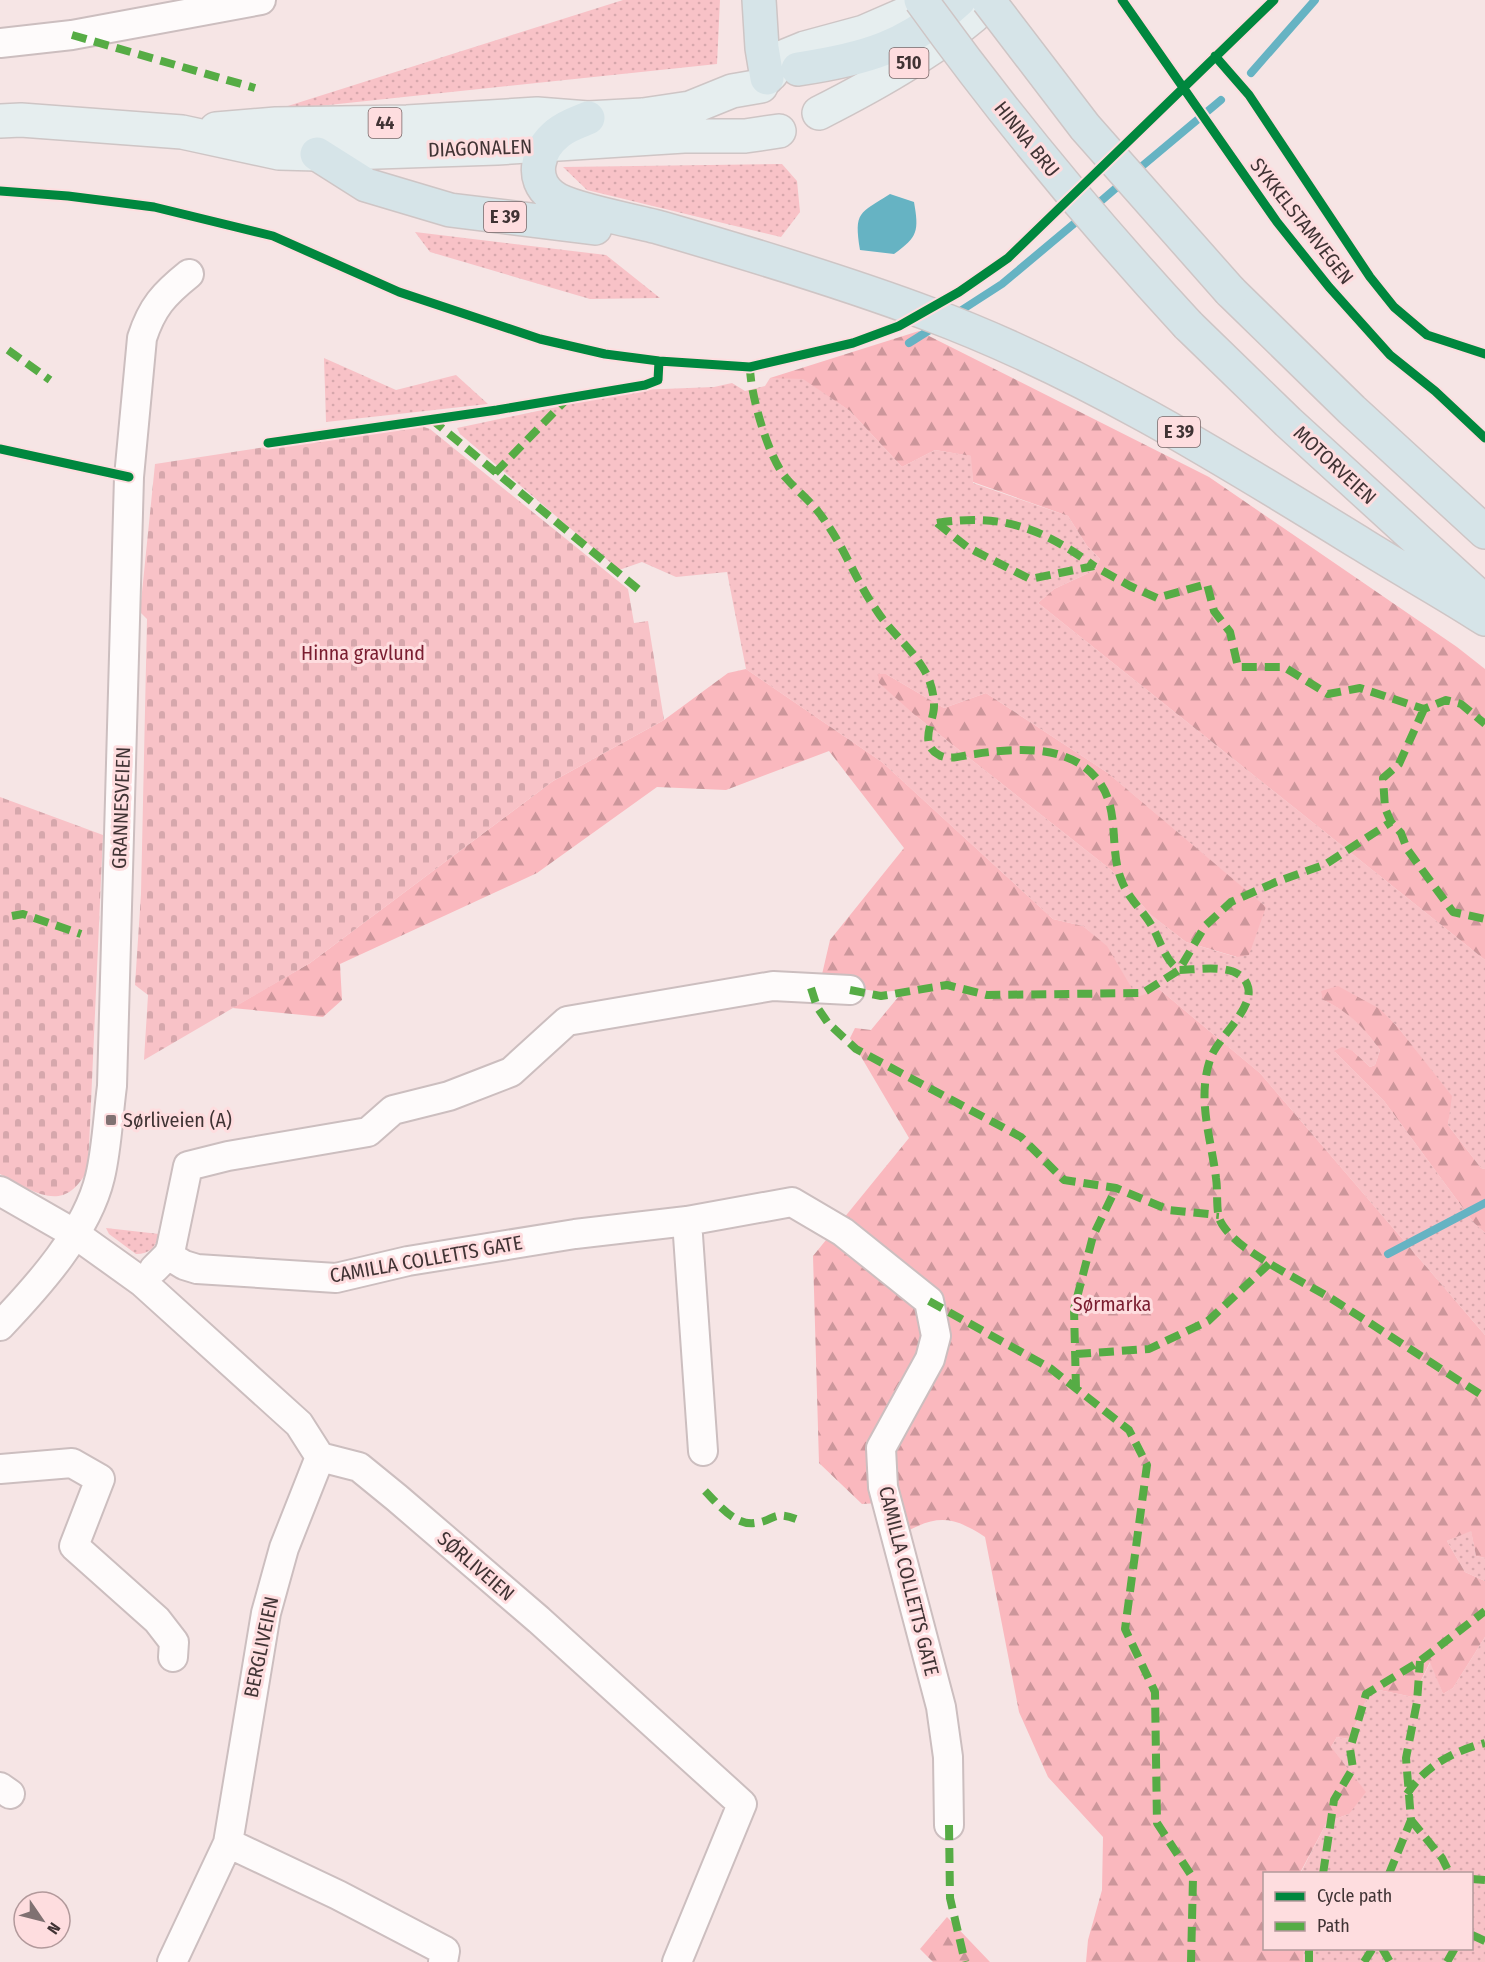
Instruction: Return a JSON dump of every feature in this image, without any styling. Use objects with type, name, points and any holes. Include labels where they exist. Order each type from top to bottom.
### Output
[{"type":"highway","points":[[759,0],[762,48],[774,77]]},
{"type":"highway","name":"HINNA BRU","points":[[921,0],[960,54],[1042,158],[1125,256],[1188,325]]},
{"type":"highway","name":"510","points":[[774,77],[862,57],[894,46],[931,23],[959,0]]},
{"type":"highway","points":[[989,0],[1085,127],[1230,291],[1352,411],[1485,532]]},
{"type":"highway","points":[[546,146],[560,130],[588,118]]},
{"type":"highway","name":"E 39","points":[[546,146],[539,160],[538,174],[543,187],[551,196],[577,207],[705,242],[860,289],[986,337],[1105,392],[1179,432],[1485,619]]},
{"type":"highway","name":"E 39","points":[[317,154],[366,185],[450,210],[705,242]]},
{"type":"highway","name":"MOTORVEIEN","points":[[1188,325],[1288,422],[1485,602]]},
{"type":"main road","name":"510","points":[[774,77],[783,57],[805,48],[864,32],[903,15],[929,0]]},
{"type":"main road","name":"510","points":[[819,113],[911,62],[943,40],[989,0]]},
{"type":"main road","points":[[779,131],[769,126],[758,107],[774,77],[807,73],[819,87],[822,95],[819,113]]},
{"type":"main road","name":"DIAGONALEN","points":[[182,132],[276,124],[407,122],[537,114],[588,118],[669,112],[710,102],[732,91],[774,77]]},
{"type":"main road","name":"44","points":[[779,131],[798,132],[808,127],[819,113]]},
{"type":"main road","name":"DIAGONALEN","points":[[0,121],[21,120],[182,132],[279,153],[317,154],[546,146],[684,136],[744,136],[779,131]]},
{"type":"street","points":[[0,43],[72,34],[261,0]]},
{"type":"street","name":"GRANNESVEIEN","points":[[0,1326],[49,1273],[75,1234],[100,1178],[112,1086],[129,477],[142,338],[148,320],[164,294],[189,274]]},
{"type":"street","points":[[142,1282],[168,1255],[178,1223],[188,1166],[228,1156],[368,1132],[393,1110],[449,1096],[511,1072],[567,1021],[773,986],[850,990]]},
{"type":"street","points":[[0,1191],[75,1234],[142,1282],[299,1424],[320,1457]]},
{"type":"street","name":"CAMILLA COLLETTS GATE","points":[[168,1255],[197,1269],[336,1278],[408,1261],[575,1234],[687,1221],[792,1202],[843,1232],[929,1301],[936,1336],[930,1359],[881,1448],[884,1487],[941,1707],[948,1757],[949,1825]]},
{"type":"street","points":[[687,1221],[703,1451]]},
{"type":"street","name":"BERGLIVEIEN","points":[[172,1962],[228,1843],[266,1613],[284,1548],[320,1457]]},
{"type":"street","name":"SØRLIVEIEN","points":[[320,1457],[359,1467],[396,1497],[548,1628],[742,1804],[677,1962]]},
{"type":"street","points":[[0,1469],[72,1463],[100,1479],[74,1546],[157,1620],[174,1642],[172,1657]]},
{"type":"street","points":[[228,1843],[370,1911],[445,1951],[443,1962]]},
{"type":"green space","points":[[623,0],[720,0],[717,64],[272,111]]},
{"type":"green space","points":[[782,164],[797,181],[800,212],[781,237],[587,190],[563,167]]},
{"type":"green space","points":[[415,232],[606,255],[660,298],[590,299],[430,252]]},
{"type":"green space","points":[[919,331],[1209,477],[1457,647],[1485,669],[1485,960],[1038,603],[1054,589],[1095,570],[1100,559],[1087,546],[1068,516],[973,482],[971,456],[935,450],[902,467],[850,411],[803,379],[770,378]]},
{"type":"green space","points":[[324,358],[396,390],[456,375],[488,404],[326,422]]},
{"type":"green space","points":[[770,378],[803,378],[850,411],[902,467],[935,450],[972,456],[973,483],[1068,516],[1087,546],[1100,559],[1095,570],[1054,589],[1038,603],[1485,960],[1485,1169],[1481,1168],[1448,1125],[1451,1096],[1397,1026],[1379,1009],[1323,1000],[1340,1009],[1355,1021],[1380,1050],[1375,1065],[1370,1067],[1353,1051],[1335,1052],[1384,1101],[1474,1223],[1485,1233],[1485,1335],[1260,1073],[1159,989],[1137,998],[1106,946],[1083,926],[1053,919],[882,762],[746,669],[727,572],[676,577],[642,562],[619,570],[460,434],[457,428],[637,390],[714,387],[732,383],[745,391],[765,386]],"holes":[[[886,674],[944,708],[986,693],[1108,773],[1265,907],[1236,957],[1186,942],[1151,915],[1111,870],[916,716]]]},
{"type":"green space","name":"Hinna gravlund","points":[[415,424],[430,429],[628,589],[634,623],[648,621],[664,720],[553,781],[310,963],[144,1060],[148,995],[135,985],[141,894],[147,619],[140,612],[155,464]]},
{"type":"green space","name":"Sørmarka","points":[[746,669],[882,762],[1053,919],[1083,926],[1107,946],[1137,997],[1159,989],[1260,1073],[1485,1335],[1485,1558],[1476,1556],[1471,1531],[1447,1541],[1465,1572],[1485,1581],[1485,1637],[1453,1688],[1443,1694],[1430,1662],[1413,1697],[1379,1690],[1368,1696],[1349,1739],[1337,1737],[1331,1747],[1366,1792],[1349,1814],[1327,1822],[1301,1872],[1263,1872],[1263,1950],[1304,1950],[1303,1962],[1086,1962],[1088,1940],[1102,1890],[1103,1837],[1048,1777],[1019,1712],[985,1537],[963,1525],[944,1520],[925,1523],[902,1534],[895,1502],[862,1504],[819,1463],[813,1256],[909,1138],[850,1038],[855,1028],[871,1030],[904,990],[882,992],[820,983],[830,940],[904,848],[829,751],[726,790],[657,787],[537,873],[340,964],[342,1000],[323,1017],[232,1008],[310,963],[553,781],[664,720],[728,673]]},
{"type":"green space","points":[[878,674],[886,674],[944,708],[986,693],[1108,773],[1266,907],[1249,955],[1237,957],[1186,942],[1151,915],[1111,870],[916,716],[879,683]]},
{"type":"green space","points":[[0,797],[103,835],[88,1169],[79,1183],[69,1192],[59,1196],[37,1193],[0,1174]]},
{"type":"green space","points":[[1338,986],[1380,1009],[1397,1026],[1452,1096],[1448,1125],[1481,1168],[1485,1169],[1485,1233],[1474,1223],[1384,1101],[1334,1051],[1342,1047],[1353,1051],[1370,1067],[1375,1065],[1380,1050],[1355,1021],[1340,1009],[1323,1000],[1321,991]]},
{"type":"green space","points":[[106,1228],[159,1234],[152,1249],[136,1254],[109,1234]]},
{"type":"green space","points":[[1471,1530],[1476,1556],[1485,1558],[1485,1581],[1465,1572],[1447,1541]]},
{"type":"green space","points":[[1485,1637],[1485,1962],[1303,1962],[1304,1950],[1473,1950],[1473,1872],[1301,1872],[1327,1822],[1349,1814],[1331,1747],[1337,1737],[1349,1739],[1368,1696],[1379,1690],[1413,1697],[1431,1661],[1443,1694],[1453,1688]]},
{"type":"green space","points":[[947,1917],[990,1962],[933,1962],[920,1949]]},
{"type":"water","points":[[890,194],[914,202],[916,227],[912,238],[894,254],[860,250],[858,228],[861,215]]},
{"type":"waterway","points":[[1251,73],[1315,0]]},
{"type":"waterway","points":[[1135,172],[1221,100]]},
{"type":"waterway","points":[[1094,207],[1123,182]]},
{"type":"waterway","points":[[954,315],[1002,284],[1082,217]]},
{"type":"waterway","points":[[909,343],[936,326]]},
{"type":"waterway","points":[[1388,1254],[1485,1203]]},
{"type":"marked path","points":[[72,35],[255,88]]},
{"type":"marked path","points":[[8,350],[50,380]]},
{"type":"marked path","points":[[750,367],[761,424],[779,468],[821,515],[870,600],[882,618],[918,660],[928,677],[934,701],[928,739],[933,750],[943,757],[952,758],[1008,750],[1042,751],[1074,761],[1088,770],[1100,783],[1110,806],[1117,867],[1124,886],[1149,922],[1170,961],[1179,970],[1228,970],[1244,979],[1248,987],[1246,1004],[1211,1057],[1205,1087],[1206,1117],[1216,1178],[1218,1213],[1224,1227],[1237,1241],[1260,1258],[1332,1299],[1485,1397]]},
{"type":"marked path","points":[[495,473],[566,400]]},
{"type":"marked path","points":[[431,419],[644,594]]},
{"type":"marked path","points":[[937,523],[960,520],[1002,522],[1039,533],[1094,566]]},
{"type":"marked path","points":[[937,523],[967,547],[1030,579],[1094,566],[1157,598],[1207,584],[1214,611],[1230,632],[1238,667],[1284,667],[1328,694],[1360,688],[1424,709],[1446,700],[1461,704],[1485,724]]},
{"type":"marked path","points":[[1424,709],[1399,764],[1383,778],[1385,808],[1391,822],[1401,833],[1407,849],[1453,912],[1485,919]]},
{"type":"marked path","points":[[850,990],[881,996],[947,985],[987,995],[1143,993],[1179,970],[1205,926],[1231,902],[1276,882],[1326,864],[1391,822]]},
{"type":"marked path","points":[[12,916],[23,914],[81,934]]},
{"type":"marked path","points":[[811,988],[817,1007],[828,1023],[856,1049],[1021,1137],[1064,1180],[1116,1188],[1169,1210],[1219,1215]]},
{"type":"marked path","points":[[1076,1389],[1074,1309],[1093,1236],[1116,1188]]},
{"type":"marked path","points":[[1076,1354],[1149,1349],[1208,1321],[1270,1263]]},
{"type":"marked path","points":[[929,1301],[1050,1368],[1129,1430],[1147,1465],[1125,1629],[1155,1692],[1157,1823],[1193,1878],[1191,1962]]},
{"type":"marked path","points":[[705,1491],[721,1508],[741,1521],[755,1523],[778,1516],[796,1519]]},
{"type":"marked path","points":[[1323,1872],[1334,1800],[1353,1768],[1350,1749],[1366,1694],[1420,1661],[1485,1611]]},
{"type":"marked path","points":[[1390,1872],[1411,1820],[1406,1758],[1417,1702],[1420,1661]]},
{"type":"marked path","points":[[1407,1794],[1422,1775],[1441,1761],[1462,1750],[1485,1743]]},
{"type":"marked path","points":[[1411,1820],[1442,1858],[1449,1872]]},
{"type":"marked path","points":[[949,1825],[950,1898],[965,1962]]},
{"type":"marked path","points":[[1473,1879],[1485,1880]]},
{"type":"marked path","points":[[1473,1935],[1485,1941]]},
{"type":"marked path","points":[[1309,1950],[1309,1962]]},
{"type":"marked path","points":[[1364,1962],[1372,1950]]},
{"type":"marked path","points":[[1383,1950],[1390,1962]]},
{"type":"marked path","points":[[1447,1962],[1454,1950]]},
{"type":"cycle path","name":"SYKKELSTAMVEGEN","points":[[1122,0],[1277,222],[1329,287],[1390,355],[1435,391],[1485,438]]},
{"type":"cycle path","points":[[0,191],[68,196],[154,207],[273,236],[399,292],[540,339],[605,354],[659,361],[750,367],[853,343],[899,326],[959,292],[1008,258],[1274,0]]},
{"type":"cycle path","name":"SYKKELSTAMVEGEN","points":[[1215,56],[1249,95],[1370,277],[1394,307],[1427,335],[1485,354]]},
{"type":"cycle path","points":[[268,443],[497,410],[645,385],[658,380],[659,361]]},
{"type":"cycle path","points":[[0,449],[129,477]]},
{"type":"place","name":"Sørliveien (A)","points":[[111,1120]]}]
